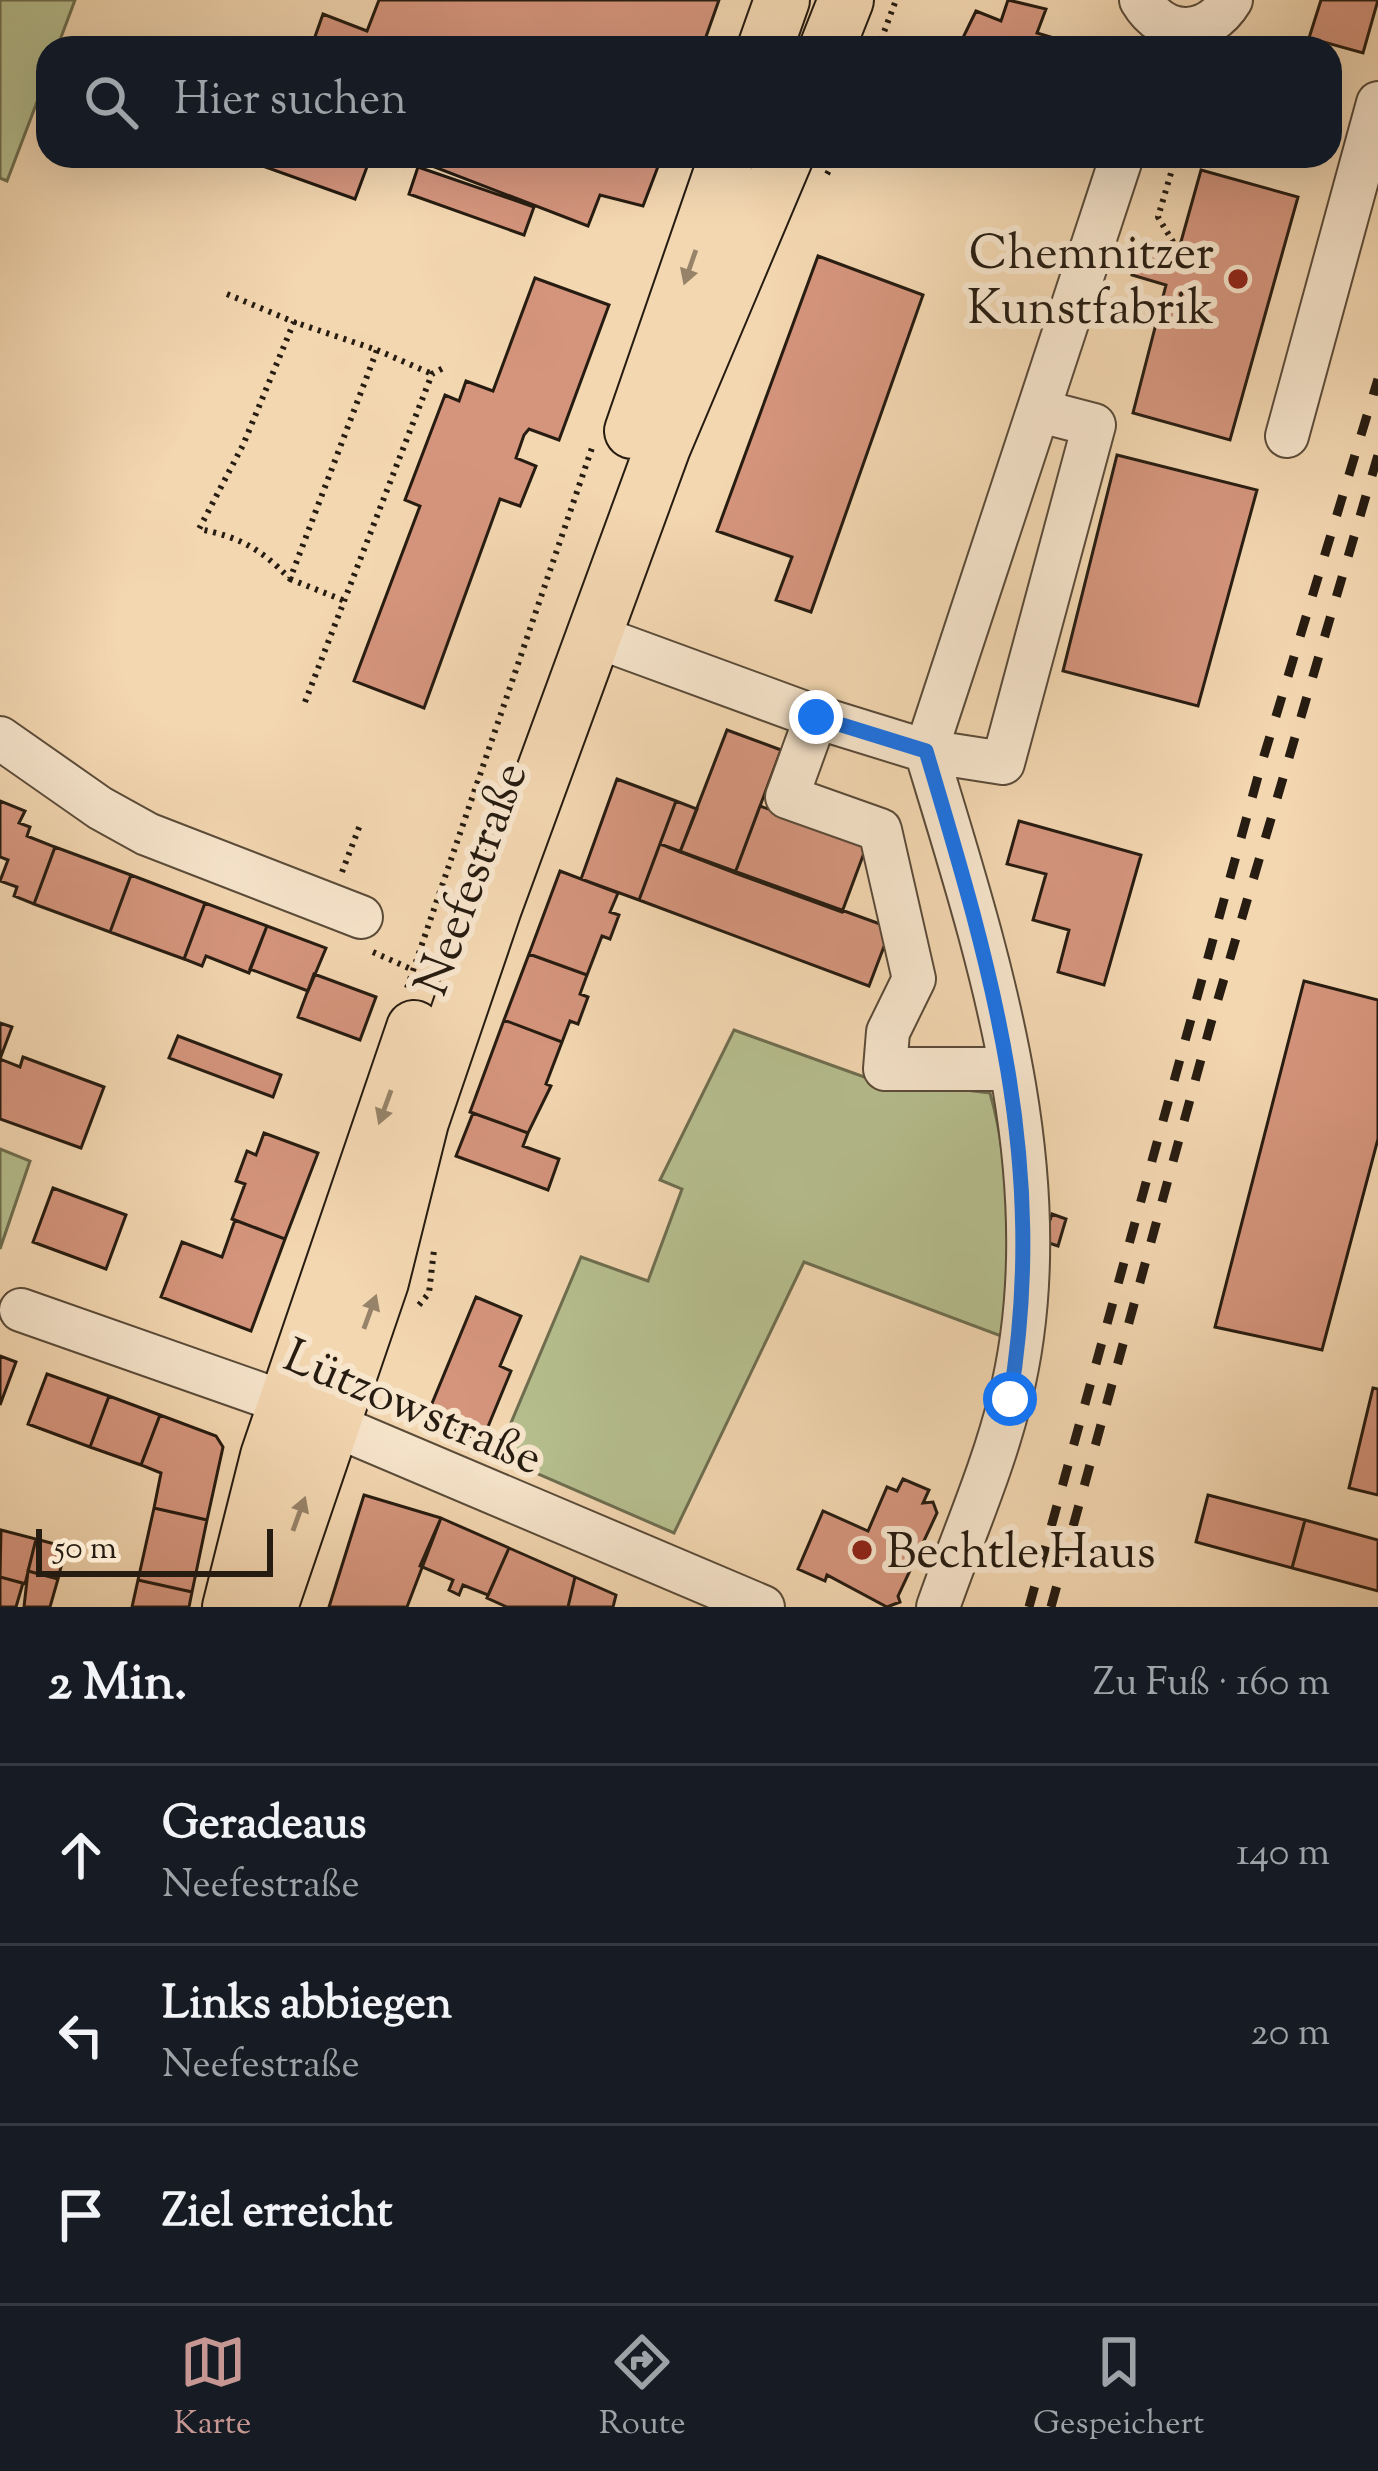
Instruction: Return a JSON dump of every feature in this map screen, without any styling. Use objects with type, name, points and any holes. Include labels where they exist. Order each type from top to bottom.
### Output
[{"type":"main road","points":[[769,36],[782,0]]},
{"type":"main road","points":[[832,36],[846,0]]},
{"type":"main road","name":"Neefestraße","points":[[270,1607],[308,1413],[379,1125],[724,168]]},
{"type":"main road","name":"Neefestraße","points":[[230,1607],[308,1413],[381,1282],[449,1033],[663,447],[781,168]]},
{"type":"street","points":[[1155,25],[1206,27],[1231,0]]},
{"type":"street","points":[[1287,436],[1378,103]]},
{"type":"street","points":[[938,1607],[1010,1399],[1024,1318],[1025,1202],[1011,1069],[976,915],[926,751],[1118,168]]},
{"type":"street","points":[[595,635],[816,717],[926,751],[1003,763],[1094,425],[1040,410]]},
{"type":"street","points":[[816,717],[787,797],[880,830],[914,979],[888,1032],[885,1069],[1011,1069]]},
{"type":"street","points":[[0,738],[100,808],[147,834],[346,911]]},
{"type":"street","name":"Lützowstraße","points":[[21,1310],[308,1413],[763,1607]]},
{"type":"path","points":[[882,36],[896,0]]},
{"type":"path","points":[[1172,168],[1158,217],[1178,250]]},
{"type":"path","points":[[227,294],[433,374]]},
{"type":"path","points":[[294,322],[243,445],[199,529],[239,537],[263,551],[290,579],[344,601]]},
{"type":"path","points":[[290,579],[377,350]]},
{"type":"path","points":[[305,702],[433,374],[447,366]]},
{"type":"path","points":[[406,992],[600,426]]},
{"type":"path","points":[[346,911],[360,825]]},
{"type":"green space","points":[[0,0],[75,0],[62,36],[36,36],[36,105],[7,181],[0,178]]},
{"type":"green space","points":[[734,1030],[867,1078],[990,1093],[1006,1182],[1005,1307],[1001,1336],[804,1262],[674,1533],[497,1456],[581,1257],[648,1281],[682,1189],[660,1180]]},
{"type":"green space","points":[[0,1149],[30,1161],[0,1249]]},
{"type":"building","points":[[379,0],[719,0],[706,36],[315,36],[323,14],[367,31]]},
{"type":"building","points":[[1008,0],[1046,9],[1037,33],[1047,36],[964,36],[976,11],[1001,21]]},
{"type":"building","points":[[1321,0],[1378,0],[1363,53],[1342,47],[1342,36],[1310,36]]},
{"type":"building","points":[[268,168],[367,168],[355,199]]},
{"type":"building","points":[[421,168],[534,207],[524,235],[409,194]]},
{"type":"building","points":[[437,168],[657,168],[643,206],[600,195],[588,226]]},
{"type":"building","points":[[1201,170],[1298,197],[1230,440],[1133,413],[1166,285],[1132,275],[1140,245],[1177,256]]},
{"type":"building","points":[[818,256],[923,295],[811,612],[776,600],[792,557],[717,531]]},
{"type":"building","points":[[535,278],[609,305],[559,440],[529,429],[524,435],[516,458],[536,466],[520,506],[500,499],[424,708],[354,681],[420,506],[405,500],[445,395],[459,401],[466,381],[493,391]]},
{"type":"building","points":[[1117,455],[1257,490],[1198,706],[1063,671]]},
{"type":"building","points":[[727,730],[781,750],[735,873],[680,852]]},
{"type":"building","points":[[617,779],[676,801],[639,900],[581,879]]},
{"type":"building","points":[[0,801],[25,811],[19,823],[30,827],[27,836],[55,847],[34,904],[14,896],[17,887],[0,881],[8,860],[0,857]]},
{"type":"building","points":[[676,801],[697,809],[680,852],[660,844]]},
{"type":"building","points":[[760,806],[867,845],[842,912],[735,873]]},
{"type":"building","points":[[1019,821],[1141,855],[1104,985],[1058,972],[1069,930],[1033,920],[1046,874],[1007,864]]},
{"type":"building","points":[[660,844],[891,928],[869,986],[639,900]]},
{"type":"building","points":[[55,847],[131,875],[110,932],[34,904]]},
{"type":"building","points":[[560,871],[618,893],[610,912],[619,915],[610,939],[602,936],[587,975],[529,954]]},
{"type":"building","points":[[131,875],[205,903],[184,959],[110,932]]},
{"type":"building","points":[[205,903],[267,926],[249,973],[206,956],[202,966],[184,959]]},
{"type":"building","points":[[267,926],[326,948],[308,991],[250,969]]},
{"type":"building","points":[[529,954],[587,975],[580,994],[588,997],[578,1024],[570,1021],[562,1042],[504,1020]]},
{"type":"building","points":[[314,974],[376,997],[360,1040],[298,1017]]},
{"type":"building","points":[[1304,981],[1378,1000],[1378,1139],[1322,1350],[1215,1327]]},
{"type":"building","points":[[504,1020],[562,1042],[546,1084],[551,1086],[528,1133],[470,1112]]},
{"type":"building","points":[[0,1023],[12,1027],[0,1059]]},
{"type":"building","points":[[178,1036],[281,1075],[273,1097],[169,1058]]},
{"type":"building","points":[[23,1057],[104,1087],[81,1148],[0,1119],[0,1059],[20,1067]]},
{"type":"building","points":[[473,1113],[528,1133],[523,1146],[559,1159],[548,1190],[456,1156]]},
{"type":"building","points":[[264,1133],[318,1153],[285,1239],[232,1219],[245,1184],[236,1181],[247,1151],[256,1155]]},
{"type":"building","points":[[53,1188],[126,1215],[106,1269],[33,1242]]},
{"type":"building","points":[[1052,1214],[1066,1219],[1058,1246],[1043,1241]]},
{"type":"building","points":[[235,1220],[285,1239],[251,1331],[161,1297],[182,1242],[222,1257]]},
{"type":"building","points":[[476,1297],[521,1316],[500,1366],[511,1371],[482,1441],[426,1418]]},
{"type":"building","points":[[0,1356],[16,1362],[0,1405]]},
{"type":"building","points":[[47,1374],[109,1396],[90,1447],[28,1424]]},
{"type":"building","points":[[1373,1388],[1378,1389],[1378,1495],[1349,1488]]},
{"type":"building","points":[[109,1396],[160,1415],[141,1465],[90,1447]]},
{"type":"building","points":[[160,1415],[216,1436],[223,1447],[207,1520],[154,1508],[161,1473],[141,1465]]},
{"type":"building","name":"Bechtle Haus","points":[[903,1479],[929,1490],[923,1503],[933,1502],[937,1513],[898,1596],[900,1602],[887,1607],[827,1575],[825,1581],[798,1569],[823,1511],[868,1531],[887,1487],[897,1491]]},
{"type":"building","points":[[364,1495],[441,1518],[407,1607],[329,1607]]},
{"type":"building","points":[[1208,1495],[1305,1520],[1292,1568],[1196,1542]]},
{"type":"building","points":[[154,1508],[207,1520],[192,1592],[138,1580]]},
{"type":"building","points":[[441,1518],[509,1548],[488,1595],[463,1585],[459,1595],[449,1590],[453,1580],[420,1566]]},
{"type":"building","points":[[1305,1520],[1378,1540],[1378,1591],[1292,1568]]},
{"type":"building","points":[[1,1530],[36,1539],[25,1584],[0,1577]]},
{"type":"building","points":[[36,1539],[66,1547],[58,1579],[28,1571]]},
{"type":"building","points":[[509,1548],[575,1577],[568,1607],[507,1607],[487,1598]]},
{"type":"building","points":[[28,1571],[58,1579],[50,1607],[24,1607]]},
{"type":"building","points":[[0,1577],[23,1583],[16,1607],[0,1607]]},
{"type":"building","points":[[575,1577],[616,1595],[613,1607],[568,1607]]},
{"type":"building","points":[[138,1580],[192,1592],[189,1607],[132,1607]]},
{"type":"railway","points":[[1029,1607],[1260,769],[1378,379]]},
{"type":"railway","points":[[1051,1607],[1211,1023],[1378,455]]},
{"type":"place","name":"Chemnitzer Kunstfabrik","points":[[1238,279]]},
{"type":"place","name":"Bechtle Haus","points":[[862,1550]]},
{"type":"route","points":[[816,717],[926,751],[976,915],[1011,1069],[1025,1202],[1024,1318],[1010,1399]]}]
